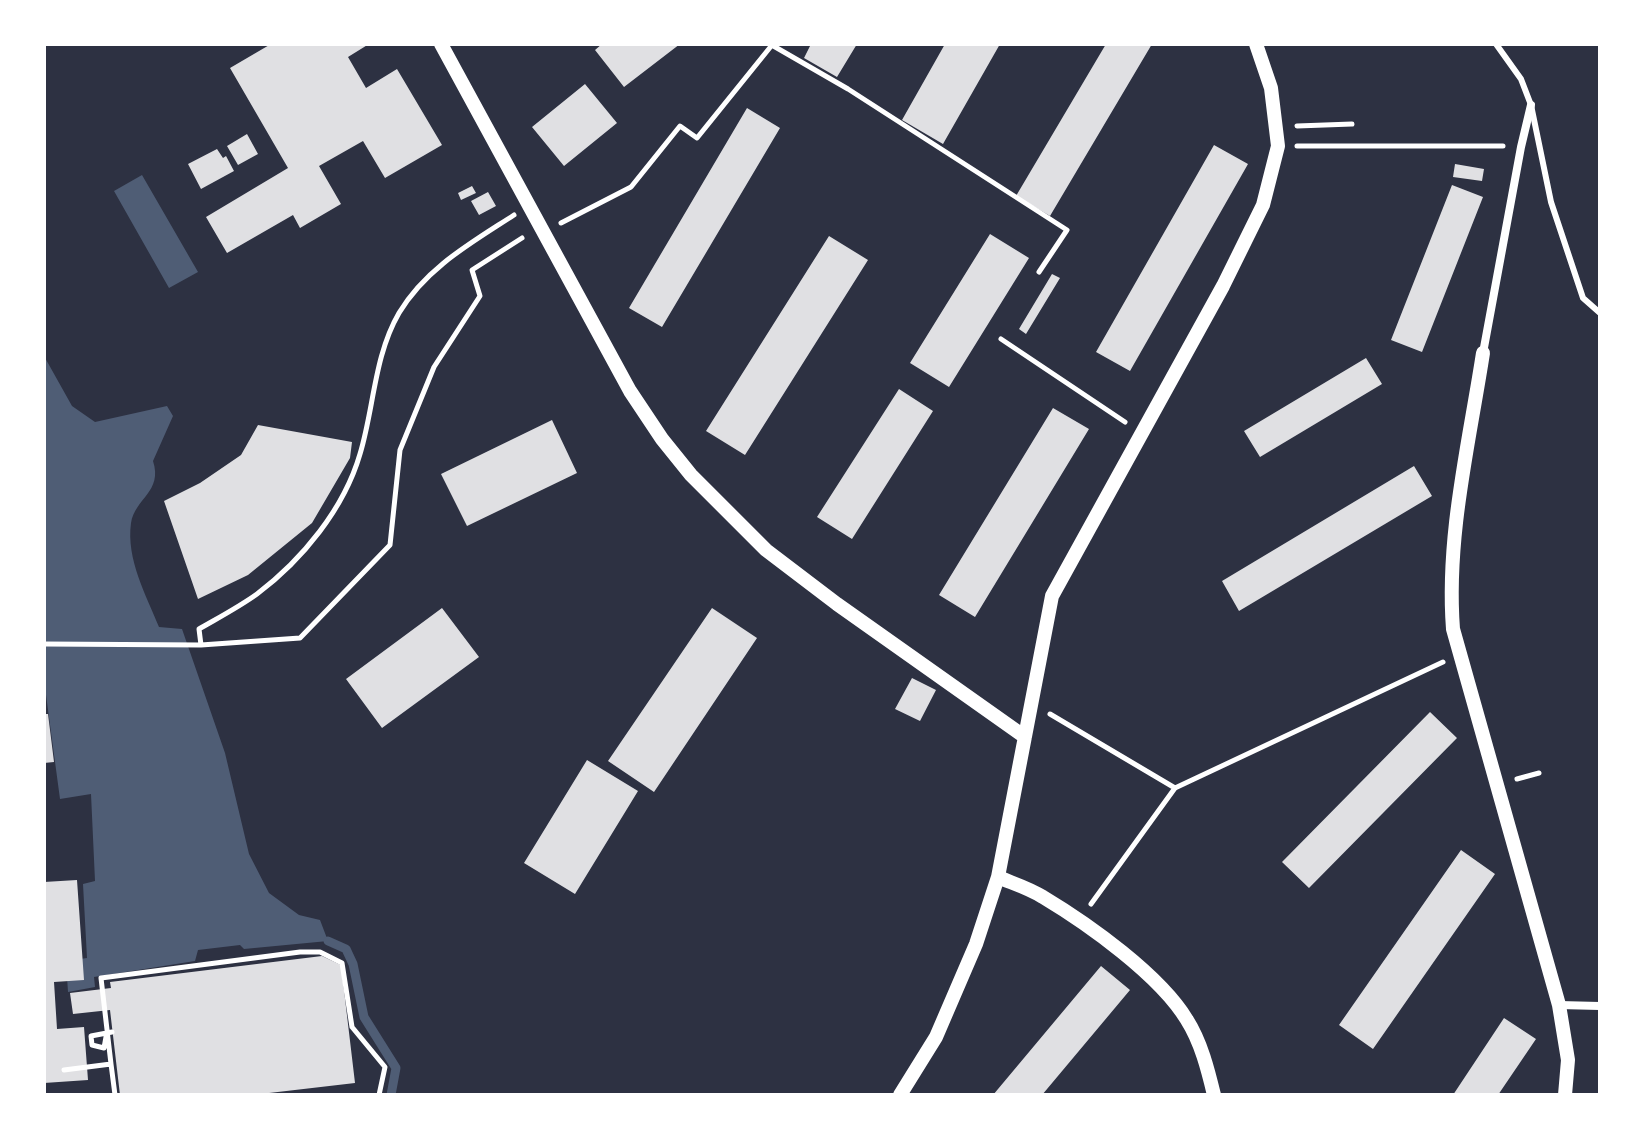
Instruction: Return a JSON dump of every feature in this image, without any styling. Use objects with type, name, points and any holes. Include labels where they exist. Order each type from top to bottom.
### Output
[{"type":"street","points":[[441,44],[630,391],[662,439],[719,506],[778,560],[1025,737]]},
{"type":"street","points":[[900,1095],[936,1037],[976,944],[998,877],[1052,596],[1223,286],[1263,205],[1278,146],[1271,88],[1256,44]]},
{"type":"street","points":[[1531,105],[1483,353],[1454,540],[1450,589],[1453,629],[1559,1005],[1568,1060],[1565,1095]]},
{"type":"street","points":[[998,877],[1041,895],[1128,957],[1160,986],[1190,1023],[1206,1063],[1214,1095]]},
{"type":"street","points":[[1559,1005],[1600,1006]]},
{"type":"lane","points":[[1496,44],[1521,79],[1531,105],[1551,202],[1583,298],[1600,313]]},
{"type":"path","points":[[201,645],[199,629],[255,595],[288,568],[326,524],[360,454],[377,370],[398,315],[420,284],[455,253],[545,197],[562,224],[631,187],[680,126],[697,138],[770,45],[848,89],[1067,230],[1039,272]]},
{"type":"path","points":[[1276,128],[1352,124]]},
{"type":"path","points":[[1296,146],[1505,146]]},
{"type":"path","points":[[516,214],[521,225]]},
{"type":"path","points":[[44,644],[201,645],[300,638],[390,545],[400,450],[434,367],[480,296],[472,270],[527,235]]},
{"type":"path","points":[[1001,339],[1126,423]]},
{"type":"path","points":[[1089,906],[1175,788],[1443,662]]},
{"type":"path","points":[[1043,727],[1047,712]]},
{"type":"path","points":[[1054,716],[1175,788]]},
{"type":"path","points":[[1511,780],[1539,773]]},
{"type":"path","points":[[115,1095],[110,1030],[101,978],[320,952],[342,963],[352,1027],[385,1067],[379,1095]]},
{"type":"path","points":[[64,1070],[111,1064]]},
{"type":"water","points":[[142,175],[198,272],[169,288],[114,191]]},
{"type":"water","points":[[44,356],[72,406],[95,422],[167,406],[173,416],[153,461],[155,472],[151,488],[131,523],[134,563],[159,627],[182,629],[225,753],[249,854],[269,893],[299,915],[320,920],[328,941],[198,950],[195,961],[94,977],[95,987],[68,992],[66,961],[87,958],[83,884],[95,881],[91,794],[60,799],[44,680]]},
{"type":"building","points":[[271,44],[369,44],[348,57],[366,88],[397,69],[442,145],[385,178],[363,141],[319,166],[341,204],[300,228],[293,215],[227,253],[206,217],[288,168],[230,68]]},
{"type":"building","points":[[602,44],[680,44],[624,87],[595,50]]},
{"type":"building","points":[[811,44],[857,44],[837,77],[804,58]]},
{"type":"building","points":[[945,44],[1000,44],[943,144],[902,120]]},
{"type":"building","points":[[1106,44],[1152,44],[1050,216],[1016,196]]},
{"type":"building","points":[[585,84],[617,123],[564,166],[532,127]]},
{"type":"building","points":[[747,108],[780,128],[662,327],[629,308]]},
{"type":"building","points":[[247,134],[258,154],[238,165],[227,146]]},
{"type":"building","points":[[1214,145],[1248,164],[1130,371],[1096,352]]},
{"type":"building","points":[[217,149],[223,158],[226,156],[234,171],[201,189],[188,164]]},
{"type":"building","points":[[1455,164],[1484,169],[1482,181],[1453,177]]},
{"type":"building","points":[[1452,185],[1483,197],[1422,352],[1391,340]]},
{"type":"building","points":[[472,186],[476,193],[461,200],[458,193]]},
{"type":"building","points":[[488,192],[496,206],[479,215],[471,201]]},
{"type":"building","points":[[990,234],[1029,258],[949,387],[910,363]]},
{"type":"building","points":[[829,236],[868,260],[745,455],[706,431]]},
{"type":"building","points":[[1052,274],[1060,278],[1026,334],[1019,329]]},
{"type":"building","points":[[1366,358],[1382,384],[1260,457],[1244,431]]},
{"type":"building","points":[[899,389],[933,411],[852,539],[817,517]]},
{"type":"building","points":[[1053,408],[1089,429],[975,617],[939,595]]},
{"type":"building","points":[[552,420],[577,473],[467,526],[441,474]]},
{"type":"building","points":[[258,425],[352,442],[350,458],[312,523],[248,575],[198,599],[164,501],[200,483],[241,455]]},
{"type":"building","points":[[1414,466],[1432,496],[1239,611],[1222,581]]},
{"type":"building","points":[[442,608],[479,657],[382,728],[346,679]]},
{"type":"building","points":[[712,608],[757,638],[654,792],[608,761]]},
{"type":"building","points":[[912,678],[936,690],[920,721],[895,709]]},
{"type":"building","points":[[1430,712],[1457,738],[1309,888],[1282,862]]},
{"type":"building","points":[[44,714],[48,714],[54,762],[44,763]]},
{"type":"building","points":[[587,760],[638,791],[575,894],[524,863]]},
{"type":"building","points":[[1461,850],[1495,874],[1373,1049],[1339,1025]]},
{"type":"building","points":[[77,880],[84,980],[54,982],[57,1029],[84,1027],[88,1080],[44,1083],[44,882]]},
{"type":"building","points":[[322,956],[341,965],[355,1083],[252,1095],[120,1095],[110,1010],[73,1014],[70,993],[111,988],[110,982]]},
{"type":"building","points":[[1101,966],[1130,990],[1042,1095],[993,1095]]},
{"type":"building","points":[[1504,1018],[1536,1039],[1498,1095],[1453,1095]]},
{"type":"waterway","points":[[328,941],[346,949],[353,964],[364,1017],[396,1068],[391,1095]]}]
